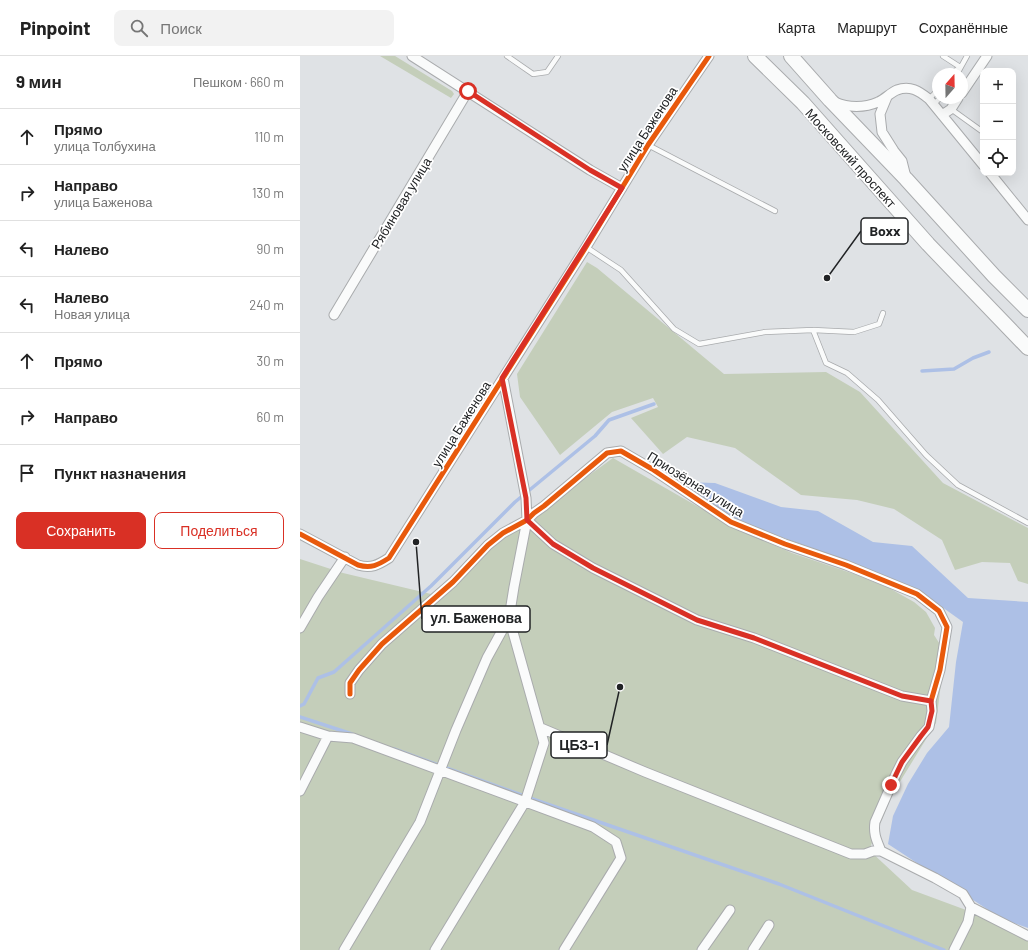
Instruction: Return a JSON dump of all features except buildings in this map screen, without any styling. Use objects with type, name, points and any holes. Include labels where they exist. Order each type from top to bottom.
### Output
[{"type":"main road","name":"Московский проспект","points":[[755,56],[803,103],[928,244],[1028,348]]},
{"type":"main road","name":"Московский проспект","points":[[795,60],[830,100],[906,179],[989,271],[1028,310]]},
{"type":"main road","points":[[782,83],[794,86],[799,83],[802,77],[795,60]]},
{"type":"main road","points":[[803,103],[800,92],[803,88],[808,85],[819,87]]},
{"type":"street","points":[[412,56],[590,170],[622,188]]},
{"type":"street","name":"улица Баженова","points":[[300,534],[358,565],[367,568],[379,564],[389,558],[586,247],[648,145],[709,56]]},
{"type":"street","points":[[968,84],[987,56]]},
{"type":"street","points":[[830,100],[845,106],[857,107],[875,104],[898,90],[908,88],[919,91],[932,99]]},
{"type":"street","name":"Рябиновая улица","points":[[334,315],[468,91]]},
{"type":"street","points":[[887,97],[880,114],[882,132],[894,152],[902,161],[906,179]]},
{"type":"street","points":[[936,104],[942,115],[980,161]]},
{"type":"street","points":[[942,115],[954,104]]},
{"type":"street","points":[[992,176],[1028,220]]},
{"type":"street","points":[[344,950],[420,822],[456,730],[487,658],[509,618],[527,520],[526,498],[502,378]]},
{"type":"street","name":"Приозёрная улица","points":[[350,694],[350,683],[359,670],[382,644],[453,582],[488,545],[503,533],[527,520],[607,453],[621,451],[652,469],[731,522],[786,544],[846,565],[917,594],[939,611],[947,627],[940,670],[931,701]]},
{"type":"street","points":[[527,520],[553,544],[593,568],[697,620],[754,638],[902,696],[931,701],[932,711],[928,727],[914,745],[896,774],[874,822],[875,835],[882,851]]},
{"type":"street","points":[[300,628],[318,597],[345,557]]},
{"type":"street","points":[[434,950],[525,802],[544,743],[509,618]]},
{"type":"street","points":[[300,727],[328,736],[354,738],[593,827],[616,842],[621,858],[564,950]]},
{"type":"street","points":[[541,728],[652,775],[851,854],[866,854],[873,851],[882,851],[963,894],[971,907],[1028,936]]},
{"type":"street","points":[[300,791],[328,736]]},
{"type":"street","points":[[954,950],[968,922],[971,907]]},
{"type":"street","points":[[702,950],[730,910]]},
{"type":"street","points":[[753,950],[769,925]]},
{"type":"lane","points":[[507,56],[533,74],[547,72],[558,56]]},
{"type":"lane","points":[[514,61],[518,56]]},
{"type":"lane","points":[[943,56],[960,67],[967,56]]},
{"type":"lane","points":[[950,109],[980,130]]},
{"type":"lane","points":[[648,145],[775,210]]},
{"type":"lane","points":[[586,247],[621,270],[674,329],[699,344],[765,332],[814,330],[854,332],[879,324],[883,312]]},
{"type":"lane","points":[[814,330],[826,362],[847,373],[878,400],[926,455],[958,486],[1028,523]]},
{"type":"green space","points":[[380,56],[395,56],[452,91],[454,94],[451,98]]},
{"type":"green space","points":[[587,262],[597,268],[724,374],[826,372],[860,392],[943,483],[1028,528],[1028,584],[1018,581],[1010,563],[982,562],[955,570],[942,540],[894,509],[857,500],[801,495],[735,448],[687,437],[663,454],[631,418],[658,407],[653,398],[612,412],[560,455],[520,397],[517,374]]},
{"type":"green space","points":[[613,458],[737,529],[792,553],[854,574],[889,588],[914,602],[926,612],[935,628],[934,635],[945,652],[936,723],[893,793],[869,850],[912,890],[1028,933],[1028,950],[300,950],[300,559],[343,573],[431,594],[527,520]]},
{"type":"water","points":[[683,482],[715,483],[781,507],[818,511],[873,542],[912,546],[968,598],[1028,602],[1028,928],[1002,919],[888,844],[893,816],[908,784],[927,753],[949,727],[956,662],[963,622],[928,597],[842,559],[726,517]]},
{"type":"waterway","points":[[922,371],[954,369],[973,358],[989,352]]},
{"type":"waterway","points":[[300,706],[304,704],[318,678],[334,672],[431,586],[515,502],[595,436],[609,420],[654,404]]},
{"type":"waterway","points":[[300,717],[352,734]]},
{"type":"waterway","points":[[394,749],[544,803],[779,884],[944,950]]},
{"type":"cycle path","points":[[300,534],[358,565],[367,567],[374,566],[389,558],[586,247],[648,145],[709,56]]},
{"type":"cycle path","points":[[350,694],[350,683],[359,670],[382,644],[453,582],[488,545],[503,533],[527,520],[607,453],[621,451],[652,469],[731,522],[785,544],[846,565],[917,594],[939,611],[947,627],[940,670],[931,701]]},
{"type":"place","name":"Boxx","points":[[827,278]]},
{"type":"place","name":"ул. Баженова","points":[[416,542]]},
{"type":"place","name":"ЦБЗ-1","points":[[620,687]]},
{"type":"route","points":[[468,91],[590,170],[622,188],[502,378],[526,498],[527,520],[553,544],[593,568],[697,620],[754,638],[902,696],[918,700],[931,701],[932,711],[928,727],[902,762],[891,785]]}]
